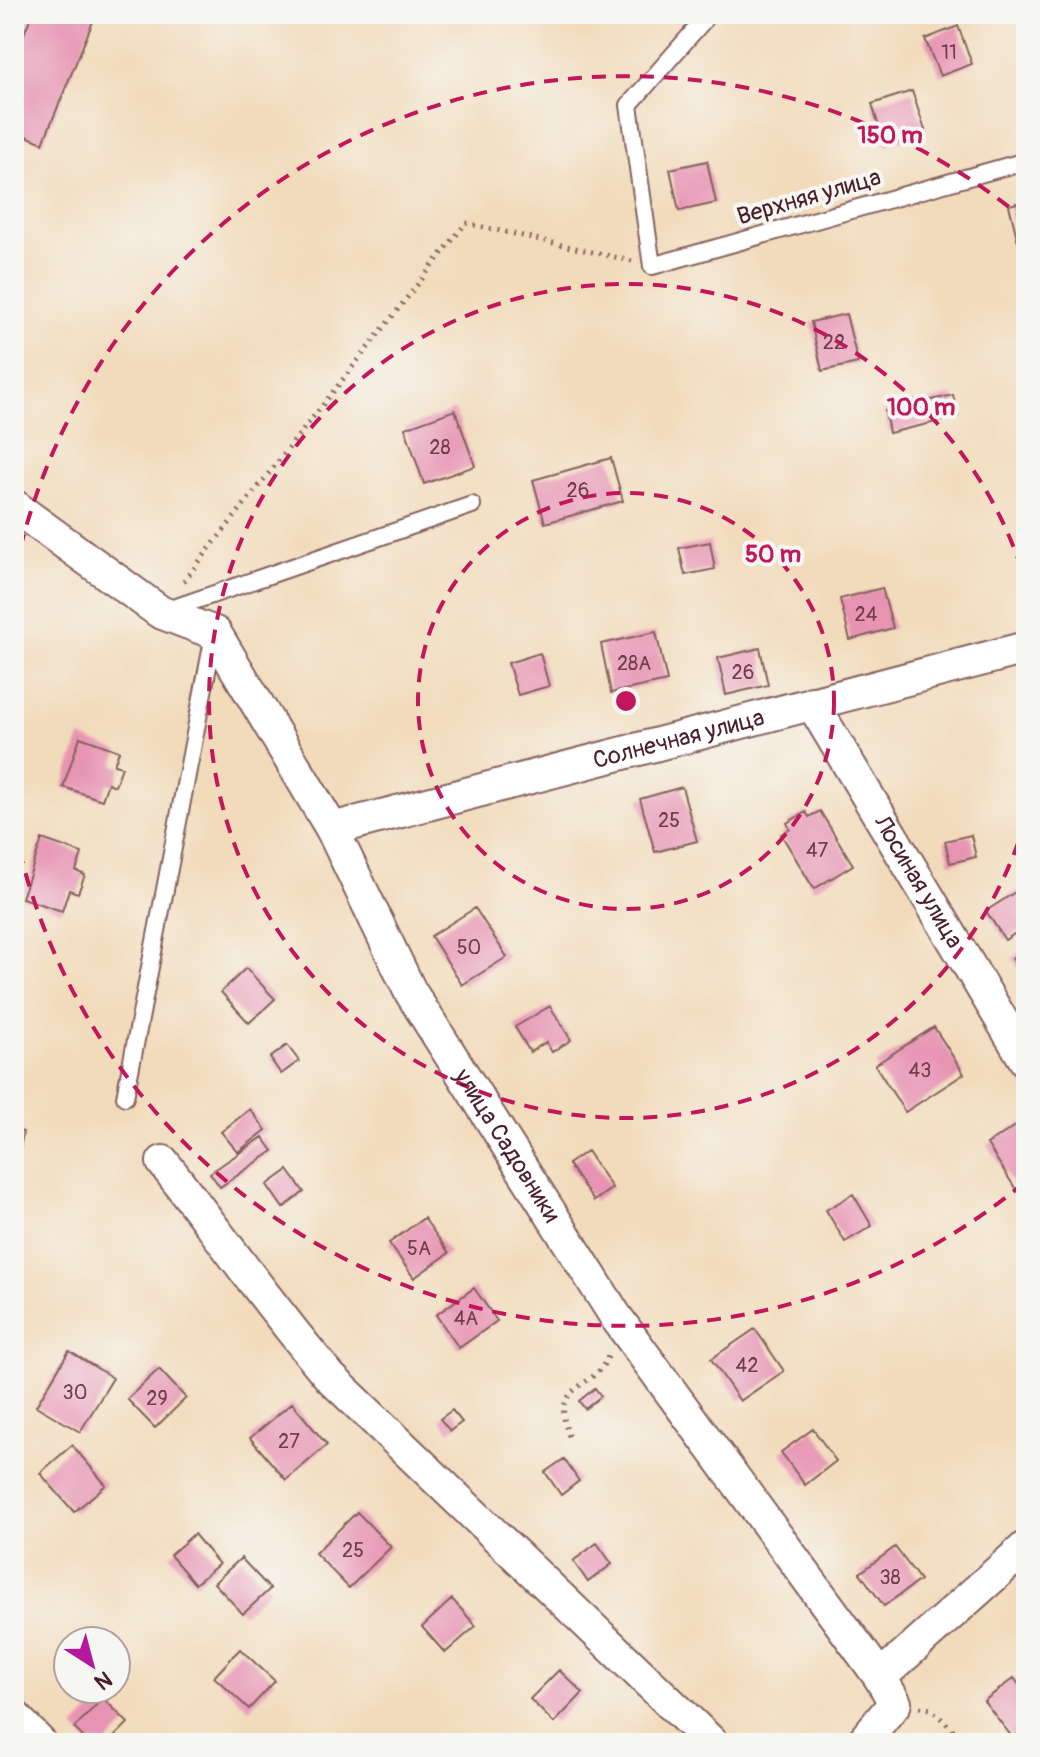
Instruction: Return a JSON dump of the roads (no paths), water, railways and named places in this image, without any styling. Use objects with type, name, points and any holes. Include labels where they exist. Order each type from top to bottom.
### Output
[{"type":"street","points":[[14,506],[160,612],[215,633]]},
{"type":"street","name":"улица Садовники","points":[[215,633],[332,829],[410,991],[616,1317],[888,1690]]},
{"type":"street","name":"Солнечная улица","points":[[332,829],[1026,648]]},
{"type":"street","name":"Лосиная улица","points":[[812,703],[1026,1061]]},
{"type":"street","points":[[163,1162],[240,1261],[284,1324],[330,1377],[712,1743]]},
{"type":"street","points":[[862,1743],[888,1690],[1026,1547]]},
{"type":"street","points":[[14,1716],[40,1743]]},
{"type":"lane","name":"Верхняя улица","points":[[703,21],[629,105],[652,266],[1026,161]]},
{"type":"lane","points":[[160,612],[472,505]]},
{"type":"lane","points":[[125,1097],[215,633]]}]
